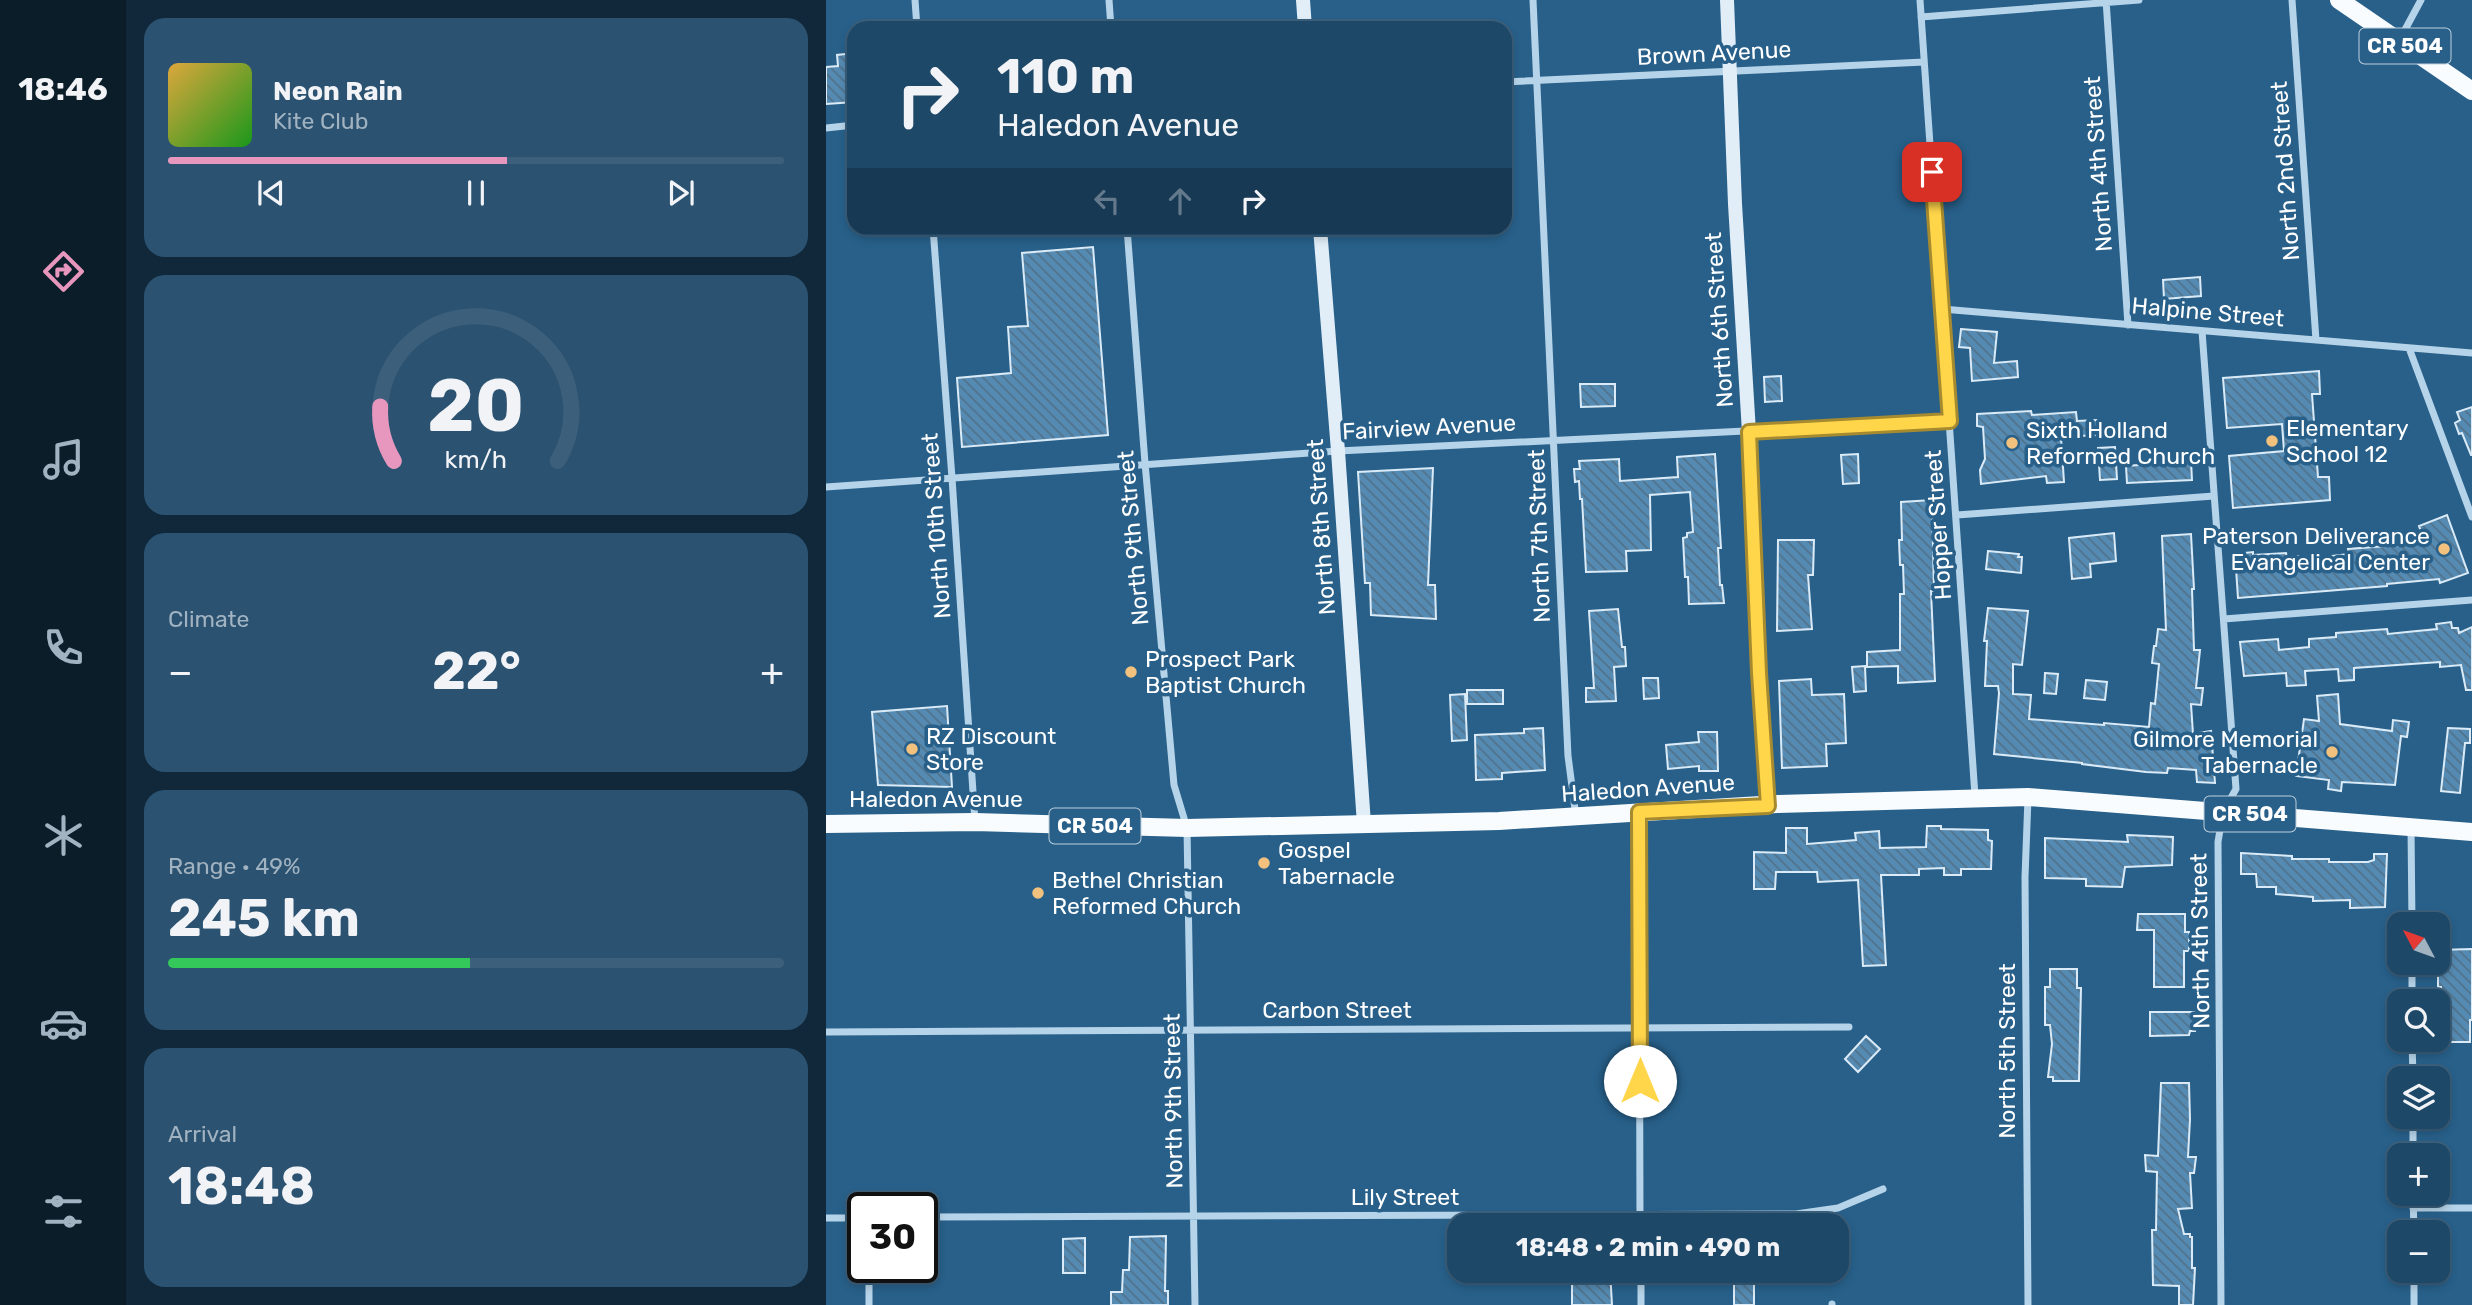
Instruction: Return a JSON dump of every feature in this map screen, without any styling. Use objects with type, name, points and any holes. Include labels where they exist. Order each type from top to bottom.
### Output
[{"type":"main road","points":[[1303,0],[1304,21]]},
{"type":"main road","name":"North 6th Street","points":[[1727,0],[1735,204],[1768,806]]},
{"type":"main road","name":"CR 504","points":[[2339,0],[2472,91]]},
{"type":"main road","name":"North 8th Street","points":[[1321,235],[1364,824]]},
{"type":"main road","name":"Haledon Avenue","points":[[826,824],[975,822],[1187,828],[1364,824],[1576,818],[1639,812],[1975,796],[2028,797],[2223,811],[2472,832]]},
{"type":"street","points":[[915,0],[916,21]]},
{"type":"street","points":[[1109,0],[1110,21]]},
{"type":"street","name":"North 7th Street","points":[[1533,0],[1568,755],[1576,818]]},
{"type":"street","name":"Hopper Street","points":[[1920,0],[1975,796]]},
{"type":"street","points":[[1921,17],[2138,0]]},
{"type":"street","name":"North 2nd Street","points":[[2292,0],[2316,340]]},
{"type":"street","points":[[2399,41],[2421,0]]},
{"type":"street","name":"North 4th Street","points":[[2106,1],[2128,325]]},
{"type":"street","name":"Brown Avenue","points":[[1512,82],[1924,62]]},
{"type":"street","points":[[826,128],[847,126]]},
{"type":"street","name":"North 10th Street","points":[[934,235],[975,822]]},
{"type":"street","name":"North 9th Street","points":[[1129,235],[1145,463],[1174,785],[1187,828],[1195,1305]]},
{"type":"street","name":"Halpine Street","points":[[1942,309],[2472,353]]},
{"type":"street","name":"North 4th Street","points":[[2202,331],[2236,789],[2223,811],[2218,842],[2221,1305]]},
{"type":"street","points":[[2409,348],[2472,517]]},
{"type":"street","name":"Fairview Avenue","points":[[826,487],[1338,451],[1950,421]]},
{"type":"street","points":[[1957,515],[2214,496]]},
{"type":"street","points":[[2224,619],[2472,600]]},
{"type":"street","name":"North 5th Street","points":[[2028,797],[2025,891],[2028,1305]]},
{"type":"street","points":[[1639,812],[1640,1213]]},
{"type":"street","points":[[2411,827],[2412,912]]},
{"type":"street","name":"Carbon Street","points":[[826,1032],[1849,1027]]},
{"type":"street","name":"Lily Street","points":[[1803,1213],[1838,1208],[1883,1189]]},
{"type":"street","points":[[2414,1220],[2413,1208],[2472,1208]]},
{"type":"street","name":"Lily Street","points":[[938,1217],[1447,1215]]},
{"type":"street","points":[[826,1218],[847,1217]]},
{"type":"street","points":[[869,1283],[869,1305]]},
{"type":"street","points":[[1641,1283],[1641,1305]]},
{"type":"street","points":[[2414,1283],[2414,1305]]},
{"type":"building","points":[[847,54],[847,102],[826,104],[826,67],[838,66],[837,55]]},
{"type":"building","points":[[1093,247],[1108,435],[962,447],[957,378],[1011,373],[1008,327],[1028,326],[1022,253]]},
{"type":"building","points":[[2200,277],[2201,296],[2164,299],[2163,280]]},
{"type":"building","points":[[1961,329],[1997,332],[1994,363],[2017,361],[2018,377],[1972,381],[1970,348],[1959,347]]},
{"type":"building","points":[[2319,371],[2320,394],[2312,394],[2318,477],[2329,477],[2330,500],[2233,508],[2229,456],[2284,451],[2282,424],[2227,428],[2223,378]]},
{"type":"building","points":[[1781,376],[1782,401],[1765,402],[1764,377]]},
{"type":"building","points":[[1580,384],[1615,384],[1615,406],[1581,407]]},
{"type":"building","points":[[2472,407],[2471,455],[2455,423],[2460,420],[2457,412]]},
{"type":"building","name":"Sixth Holland Reformed Church","points":[[2031,411],[2032,415],[2076,412],[2077,421],[2097,420],[2098,435],[2061,437],[2064,482],[2047,483],[2046,476],[1981,484],[1980,470],[1985,459],[1983,427],[1977,426],[1977,414]]},
{"type":"building","points":[[2115,447],[2117,479],[2100,480],[2098,448]]},
{"type":"building","points":[[1715,454],[1721,548],[1718,548],[1720,585],[1724,603],[1689,604],[1683,538],[1687,537],[1687,533],[1693,532],[1690,492],[1650,495],[1651,550],[1626,551],[1627,571],[1586,572],[1582,499],[1579,481],[1575,482],[1574,469],[1580,469],[1579,461],[1619,459],[1620,481],[1678,477],[1677,457]]},
{"type":"building","points":[[1858,454],[1859,483],[1843,484],[1841,455]]},
{"type":"building","points":[[2191,461],[2192,480],[2127,483],[2126,466]]},
{"type":"building","points":[[1433,468],[1428,585],[1435,585],[1436,619],[1371,615],[1370,583],[1365,583],[1358,472]]},
{"type":"building","points":[[1932,500],[1934,591],[1931,591],[1935,681],[1898,683],[1898,666],[1867,667],[1867,652],[1900,650],[1900,594],[1904,594],[1899,540],[1902,540],[1901,502]]},
{"type":"building","points":[[2447,515],[2468,573],[2440,583],[2439,579],[2238,598],[2235,554],[2286,553],[2287,557],[2306,556],[2306,559],[2349,554],[2348,549],[2425,543],[2419,526]]},
{"type":"building","points":[[2114,533],[2116,561],[2090,564],[2091,577],[2072,579],[2069,538]]},
{"type":"building","points":[[2191,534],[2194,650],[2200,650],[2196,688],[2203,688],[2201,705],[2191,704],[2193,734],[2211,731],[2215,783],[2197,782],[2196,770],[2168,768],[2167,773],[2146,772],[1994,754],[1999,693],[1998,686],[1985,686],[1987,641],[1984,641],[1988,608],[2028,611],[2022,665],[2013,664],[2013,694],[2031,695],[2029,719],[2149,727],[2151,703],[2155,704],[2159,664],[2152,663],[2154,646],[2158,629],[2166,630],[2162,536]]},
{"type":"building","points":[[1778,540],[1814,540],[1813,575],[1808,575],[1812,629],[1777,631]]},
{"type":"building","points":[[1988,551],[2019,554],[2018,557],[2022,557],[2021,573],[1986,569]]},
{"type":"building","points":[[1618,609],[1626,666],[1614,667],[1616,701],[1586,702],[1586,688],[1594,688],[1589,611]]},
{"type":"building","points":[[2451,622],[2452,628],[2458,628],[2459,633],[2472,627],[2472,690],[2466,690],[2461,665],[2440,667],[2440,662],[2354,668],[2354,680],[2339,681],[2338,669],[2305,671],[2306,685],[2287,686],[2286,673],[2244,676],[2240,642],[2278,639],[2279,650],[2309,647],[2309,639],[2336,637],[2336,633],[2387,629],[2388,634],[2437,629],[2436,624]]},
{"type":"building","points":[[1865,666],[1866,691],[1854,692],[1852,667]]},
{"type":"building","points":[[2045,673],[2058,674],[2056,694],[2044,693]]},
{"type":"building","points":[[1643,678],[1658,678],[1659,698],[1644,699]]},
{"type":"building","points":[[1811,679],[1812,695],[1844,694],[1846,743],[1826,744],[1827,766],[1782,768],[1779,681]]},
{"type":"building","points":[[2086,680],[2107,682],[2105,700],[2084,698]]},
{"type":"building","points":[[1467,690],[1503,690],[1503,704],[1467,704]]},
{"type":"building","points":[[1465,694],[1467,740],[1452,741],[1450,695]]},
{"type":"building","points":[[2338,694],[2340,724],[2392,731],[2393,720],[2409,722],[2407,737],[2401,736],[2395,785],[2342,782],[2341,791],[2328,789],[2329,780],[2296,776],[2304,719],[2319,721],[2317,696]]},
{"type":"building","name":"RZ Discount Store","points":[[947,706],[952,787],[878,785],[872,712]]},
{"type":"building","points":[[1543,728],[1545,770],[1502,773],[1502,779],[1476,780],[1475,735],[1524,733],[1524,729]]},
{"type":"building","points":[[2448,728],[2470,729],[2470,743],[2465,743],[2460,793],[2441,791]]},
{"type":"building","points":[[1698,732],[1717,732],[1718,771],[1699,771],[1699,766],[1668,769],[1666,745],[1699,742]]},
{"type":"building","points":[[1927,826],[1988,830],[1988,840],[1992,841],[1991,869],[1961,869],[1961,875],[1944,875],[1944,868],[1919,869],[1919,875],[1881,875],[1886,965],[1863,966],[1858,880],[1818,882],[1817,872],[1776,872],[1775,889],[1754,889],[1754,852],[1786,853],[1786,828],[1807,828],[1807,844],[1856,840],[1855,833],[1879,831],[1880,848],[1926,847]]},
{"type":"building","points":[[2127,835],[2173,837],[2172,865],[2125,867],[2122,887],[2086,886],[2086,879],[2045,878],[2045,838],[2128,842]]},
{"type":"building","points":[[2241,853],[2292,856],[2292,859],[2329,859],[2329,862],[2368,862],[2374,860],[2374,854],[2387,854],[2385,907],[2350,908],[2350,900],[2313,901],[2313,897],[2276,894],[2276,887],[2257,887],[2256,874],[2241,874]]},
{"type":"building","points":[[2138,914],[2185,914],[2189,951],[2184,951],[2184,987],[2154,987],[2154,930],[2137,930]]},
{"type":"building","points":[[2472,949],[2470,1042],[2450,1042],[2450,989],[2438,987],[2438,975],[2450,975],[2450,950]]},
{"type":"building","points":[[2050,969],[2077,969],[2077,988],[2081,988],[2079,1081],[2053,1081],[2053,1077],[2048,1077],[2052,1044],[2050,1025],[2045,1025],[2045,987],[2050,987]]},
{"type":"building","points":[[2150,1012],[2195,1012],[2195,1031],[2190,1031],[2189,1035],[2150,1036]]},
{"type":"building","points":[[1866,1036],[1880,1049],[1858,1072],[1845,1059]]},
{"type":"building","points":[[2161,1083],[2189,1083],[2188,1157],[2196,1157],[2194,1173],[2190,1173],[2192,1208],[2178,1209],[2184,1234],[2190,1234],[2192,1237],[2192,1268],[2195,1268],[2193,1305],[2179,1305],[2179,1286],[2153,1285],[2152,1230],[2156,1230],[2157,1172],[2146,1171],[2145,1155],[2158,1156]]},
{"type":"building","points":[[1166,1236],[1165,1291],[1168,1291],[1168,1305],[1111,1305],[1111,1292],[1122,1292],[1123,1270],[1129,1270],[1130,1237]]},
{"type":"building","points":[[1085,1238],[1085,1273],[1063,1273],[1063,1239]]},
{"type":"building","points":[[1572,1283],[1611,1283],[1612,1305],[1572,1305]]},
{"type":"building","points":[[1734,1283],[1754,1283],[1754,1305],[1734,1305]]},
{"type":"place","name":"Elementary School 12","points":[[2272,441]]},
{"type":"place","name":"Sixth Holland Reformed Church","points":[[2012,443]]},
{"type":"place","name":"Paterson Deliverance Evangelical Center","points":[[2444,549]]},
{"type":"place","name":"Prospect Park Baptist Church","points":[[1131,672]]},
{"type":"place","name":"RZ Discount Store","points":[[912,749]]},
{"type":"place","name":"Gilmore Memorial Tabernacle","points":[[2332,752]]},
{"type":"place","name":"Gospel Tabernacle","points":[[1264,863]]},
{"type":"place","name":"Bethel Christian Reformed Church","points":[[1038,893]]},
{"type":"route","points":[[1640,1081],[1639,812],[1768,806],[1759,673],[1749,432],[1950,421],[1932,172]]}]
